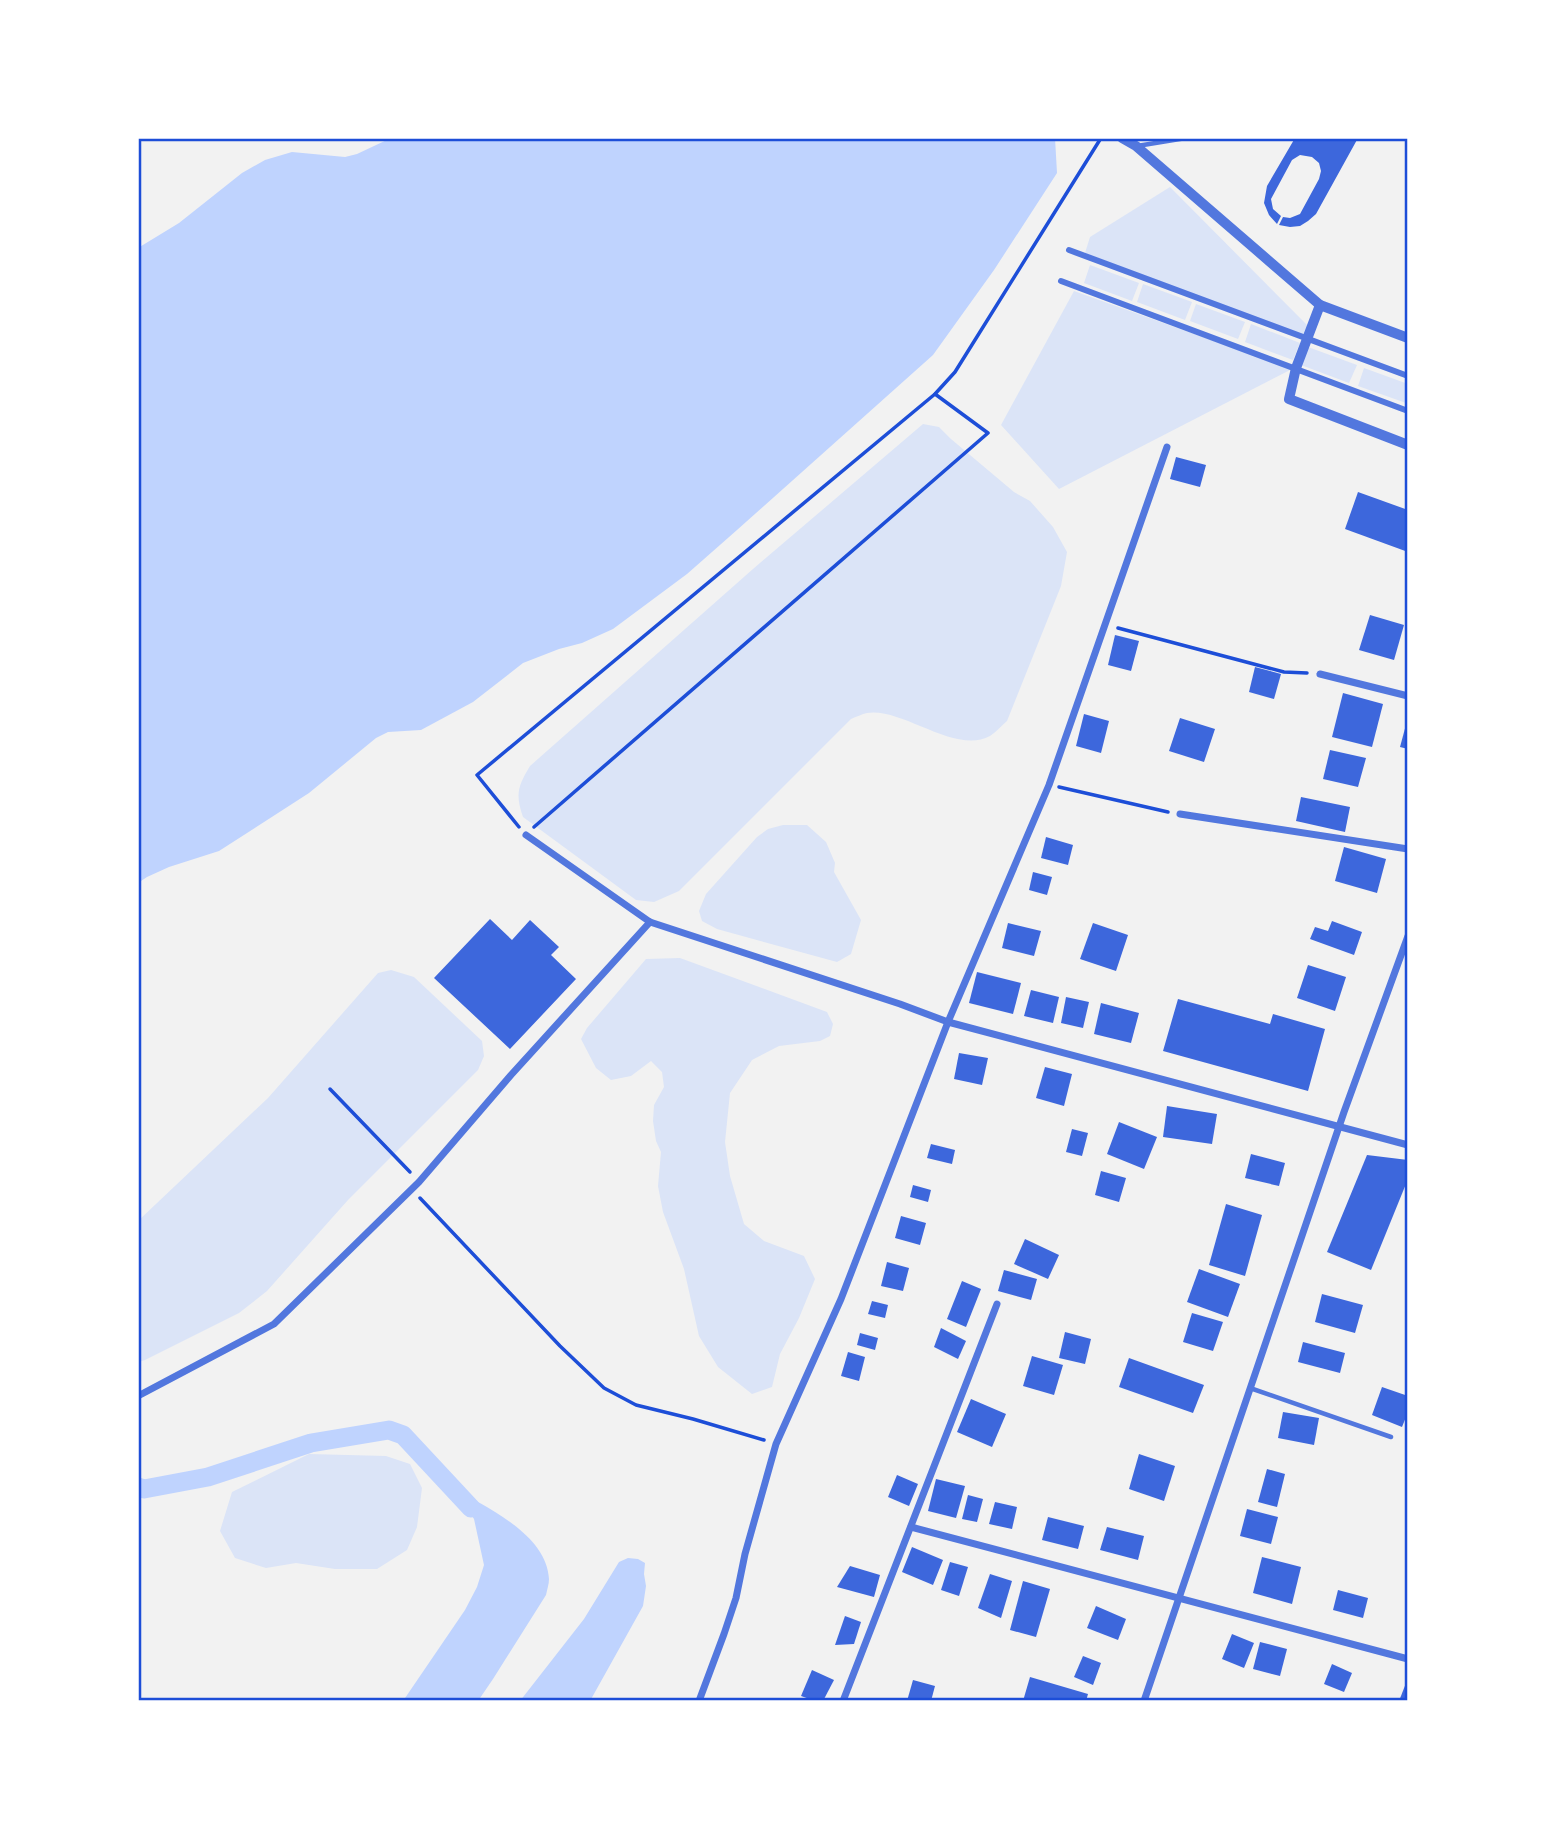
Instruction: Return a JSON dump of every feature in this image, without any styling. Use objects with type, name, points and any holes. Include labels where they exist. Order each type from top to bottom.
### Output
[{"type":"street","points":[[1122,138],[1136,146],[1320,305],[1408,338]]},
{"type":"street","points":[[1069,250],[1408,376]]},
{"type":"street","points":[[1061,281],[1408,411]]},
{"type":"street","points":[[1320,305],[1296,368],[1289,399],[1408,445]]},
{"type":"street","points":[[699,1701],[736,1598],[776,1444],[841,1299],[948,1022],[1049,785],[1167,447]]},
{"type":"street","points":[[1320,674],[1408,696]]},
{"type":"street","points":[[1180,814],[1408,849]]},
{"type":"street","points":[[526,835],[650,922],[948,1022],[1408,1145]]},
{"type":"street","points":[[138,1396],[274,1324],[419,1182],[510,1075],[650,922]]},
{"type":"street","points":[[1144,1701],[1344,1112],[1408,936]]},
{"type":"street","points":[[842,1701],[997,1304]]},
{"type":"street","points":[[911,1527],[1408,1659]]},
{"type":"lane","points":[[1136,146],[1186,138]]},
{"type":"lane","points":[[1250,1388],[1391,1437]]},
{"type":"path","points":[[935,394],[988,433],[526,835],[477,775],[935,394],[955,372],[1101,138]]},
{"type":"path","points":[[1106,625],[1284,672],[1320,674]]},
{"type":"path","points":[[1049,785],[1180,814]]},
{"type":"path","points":[[330,1089],[419,1182]]},
{"type":"path","points":[[411,1189],[560,1346],[604,1388],[636,1405],[776,1444]]},
{"type":"shaded area","points":[[1170,187],[1309,327],[1305,336],[1085,253],[1090,237]]},
{"type":"shaded area","points":[[1090,265],[1139,283],[1132,301],[1084,283]]},
{"type":"shaded area","points":[[1143,284],[1192,302],[1185,320],[1137,302]]},
{"type":"shaded area","points":[[1074,291],[1292,369],[1059,489],[1001,425]]},
{"type":"shaded area","points":[[1196,304],[1245,322],[1238,339],[1190,321]]},
{"type":"shaded area","points":[[1251,324],[1300,343],[1293,360],[1245,342]]},
{"type":"shaded area","points":[[1308,347],[1357,365],[1349,383],[1301,365]]},
{"type":"shaded area","points":[[1364,368],[1408,384],[1406,403],[1358,386]]},
{"type":"shaded area","points":[[923,424],[939,427],[1014,492],[1030,501],[1053,527],[1067,552],[1061,586],[1007,721],[990,736],[961,740],[881,713],[867,713],[851,719],[679,891],[654,902],[636,900],[523,817],[519,790],[530,766],[753,569]]},
{"type":"shaded area","points":[[783,825],[807,825],[826,842],[835,863],[834,872],[861,920],[851,954],[837,962],[717,929],[702,921],[699,911],[706,894],[757,837],[768,829]]},
{"type":"shaded area","points":[[680,958],[827,1012],[833,1024],[830,1036],[820,1041],[779,1046],[752,1060],[730,1093],[725,1142],[730,1176],[744,1224],[764,1241],[804,1256],[815,1279],[780,1354],[772,1387],[752,1394],[718,1367],[699,1336],[684,1269],[663,1212],[658,1186],[661,1152],[653,1121],[654,1105],[664,1087],[662,1072],[651,1061],[631,1076],[611,1080],[596,1068],[581,1039],[587,1028],[646,959]]},
{"type":"shaded area","points":[[391,970],[414,977],[482,1041],[484,1056],[478,1070],[348,1200],[267,1291],[239,1313],[138,1362],[138,1221],[268,1098],[378,973]]},
{"type":"shaded area","points":[[309,1454],[386,1456],[410,1464],[422,1488],[417,1527],[407,1550],[377,1569],[335,1569],[296,1563],[266,1568],[235,1558],[220,1531],[232,1492]]},
{"type":"water","points":[[391,138],[1055,138],[1057,173],[994,270],[933,355],[687,574],[613,629],[582,643],[523,663],[473,702],[421,730],[388,732],[376,738],[309,793],[219,851],[169,867],[138,883],[138,248],[179,223],[242,173],[265,160],[292,152],[345,157]]},
{"type":"water","points":[[454,1489],[498,1514],[527,1536],[546,1563],[549,1579],[546,1595],[478,1701],[403,1701],[465,1610],[477,1587],[484,1565],[474,1519]]},
{"type":"water","points":[[628,1558],[645,1563],[643,1606],[590,1701],[520,1701],[584,1619],[619,1562]]},
{"type":"building","points":[[1295,138],[1358,138],[1316,214],[1300,226],[1290,227],[1279,225],[1283,217],[1290,218],[1300,214],[1321,171],[1319,163],[1312,157],[1300,155],[1292,160],[1271,199],[1273,209],[1281,216],[1277,224],[1264,203],[1267,186]]},
{"type":"building","points":[[1176,457],[1206,465],[1200,487],[1170,479]]},
{"type":"building","points":[[1358,492],[1408,510],[1408,552],[1345,529]]},
{"type":"building","points":[[1370,615],[1404,625],[1394,660],[1359,650]]},
{"type":"building","points":[[1115,635],[1139,641],[1131,671],[1108,665]]},
{"type":"building","points":[[1255,667],[1281,674],[1274,699],[1249,692]]},
{"type":"building","points":[[1343,693],[1383,704],[1372,747],[1332,737]]},
{"type":"building","points":[[1084,714],[1109,721],[1101,753],[1076,746]]},
{"type":"building","points":[[1180,718],[1215,729],[1204,762],[1169,751]]},
{"type":"building","points":[[1408,721],[1408,749],[1400,747]]},
{"type":"building","points":[[1330,750],[1366,758],[1358,787],[1323,779]]},
{"type":"building","points":[[1301,797],[1350,807],[1345,832],[1296,821]]},
{"type":"building","points":[[1046,837],[1073,845],[1068,865],[1041,858]]},
{"type":"building","points":[[1344,847],[1386,859],[1377,893],[1335,881]]},
{"type":"building","points":[[1033,872],[1052,877],[1047,895],[1029,890]]},
{"type":"building","points":[[490,919],[512,940],[530,920],[559,947],[551,955],[576,979],[510,1049],[434,978]]},
{"type":"building","points":[[1332,921],[1362,932],[1354,955],[1310,939],[1315,927],[1328,931]]},
{"type":"building","points":[[1008,923],[1041,931],[1034,956],[1002,948]]},
{"type":"building","points":[[1093,923],[1128,935],[1116,971],[1080,959]]},
{"type":"building","points":[[1308,965],[1346,977],[1335,1011],[1297,998]]},
{"type":"building","points":[[977,972],[1021,983],[1013,1014],[969,1003]]},
{"type":"building","points":[[1031,990],[1059,997],[1053,1023],[1024,1016]]},
{"type":"building","points":[[1066,997],[1089,1002],[1083,1028],[1061,1023]]},
{"type":"building","points":[[1178,999],[1270,1024],[1273,1014],[1325,1029],[1308,1091],[1163,1051]]},
{"type":"building","points":[[1101,1003],[1139,1013],[1131,1043],[1094,1034]]},
{"type":"building","points":[[959,1053],[988,1058],[982,1085],[954,1079]]},
{"type":"building","points":[[1045,1067],[1072,1074],[1064,1106],[1036,1098]]},
{"type":"building","points":[[1167,1106],[1217,1114],[1212,1144],[1163,1137]]},
{"type":"building","points":[[1119,1122],[1157,1137],[1144,1169],[1107,1154]]},
{"type":"building","points":[[1072,1129],[1088,1133],[1082,1156],[1066,1152]]},
{"type":"building","points":[[931,1144],[955,1150],[952,1164],[927,1158]]},
{"type":"building","points":[[1251,1154],[1285,1163],[1279,1186],[1245,1178]]},
{"type":"building","points":[[1367,1155],[1408,1160],[1408,1179],[1371,1270],[1327,1252]]},
{"type":"building","points":[[1101,1171],[1126,1178],[1119,1202],[1095,1195]]},
{"type":"building","points":[[913,1185],[931,1190],[928,1202],[910,1197]]},
{"type":"building","points":[[1226,1204],[1262,1215],[1245,1276],[1209,1265]]},
{"type":"building","points":[[901,1216],[926,1223],[920,1245],[895,1238]]},
{"type":"building","points":[[1025,1239],[1059,1255],[1048,1279],[1014,1264]]},
{"type":"building","points":[[887,1262],[909,1268],[903,1291],[881,1286]]},
{"type":"building","points":[[1199,1269],[1240,1284],[1228,1317],[1187,1302]]},
{"type":"building","points":[[1004,1270],[1037,1279],[1031,1300],[998,1291]]},
{"type":"building","points":[[962,1281],[981,1289],[966,1327],[947,1319]]},
{"type":"building","points":[[1322,1294],[1363,1305],[1355,1333],[1315,1322]]},
{"type":"building","points":[[872,1301],[888,1305],[885,1318],[868,1314]]},
{"type":"building","points":[[1192,1313],[1223,1322],[1213,1351],[1183,1342]]},
{"type":"building","points":[[941,1328],[966,1341],[958,1359],[934,1347]]},
{"type":"building","points":[[1065,1332],[1091,1339],[1085,1364],[1059,1358]]},
{"type":"building","points":[[860,1333],[878,1338],[875,1350],[857,1345]]},
{"type":"building","points":[[1303,1342],[1345,1353],[1340,1373],[1298,1362]]},
{"type":"building","points":[[848,1352],[865,1357],[859,1381],[841,1376]]},
{"type":"building","points":[[1032,1356],[1063,1365],[1054,1395],[1023,1386]]},
{"type":"building","points":[[1129,1358],[1204,1385],[1193,1413],[1119,1387]]},
{"type":"building","points":[[1382,1387],[1408,1396],[1408,1412],[1402,1427],[1372,1415]]},
{"type":"building","points":[[971,1399],[1006,1414],[992,1447],[957,1432]]},
{"type":"building","points":[[1283,1412],[1319,1418],[1314,1445],[1278,1438]]},
{"type":"building","points":[[1139,1454],[1175,1466],[1164,1501],[1129,1489]]},
{"type":"building","points":[[1267,1469],[1285,1474],[1277,1507],[1258,1502]]},
{"type":"building","points":[[897,1475],[918,1484],[909,1506],[888,1497]]},
{"type":"building","points":[[936,1479],[965,1486],[956,1518],[928,1511]]},
{"type":"building","points":[[968,1495],[983,1499],[977,1522],[962,1519]]},
{"type":"building","points":[[995,1502],[1017,1507],[1012,1529],[989,1524]]},
{"type":"building","points":[[1247,1509],[1278,1517],[1271,1544],[1240,1536]]},
{"type":"building","points":[[1048,1517],[1084,1526],[1078,1549],[1042,1540]]},
{"type":"building","points":[[1107,1527],[1144,1536],[1138,1560],[1100,1550]]},
{"type":"building","points":[[912,1547],[943,1560],[933,1585],[902,1572]]},
{"type":"building","points":[[1262,1557],[1301,1567],[1292,1604],[1253,1593]]},
{"type":"building","points":[[950,1562],[968,1567],[959,1596],[941,1590]]},
{"type":"building","points":[[850,1566],[880,1575],[874,1597],[837,1587]]},
{"type":"building","points":[[990,1574],[1012,1581],[1001,1618],[978,1608]]},
{"type":"building","points":[[1023,1581],[1050,1589],[1036,1637],[1010,1630]]},
{"type":"building","points":[[1338,1590],[1368,1598],[1363,1618],[1333,1610]]},
{"type":"building","points":[[1096,1606],[1126,1619],[1118,1640],[1087,1628]]},
{"type":"building","points":[[845,1616],[861,1622],[854,1644],[835,1645]]},
{"type":"building","points":[[1232,1634],[1254,1643],[1244,1668],[1222,1659]]},
{"type":"building","points":[[1260,1642],[1287,1649],[1280,1676],[1253,1669]]},
{"type":"building","points":[[1083,1656],[1101,1663],[1093,1685],[1074,1677]]},
{"type":"building","points":[[1332,1664],[1352,1673],[1344,1692],[1324,1684]]},
{"type":"building","points":[[812,1670],[834,1680],[823,1701],[801,1696]]},
{"type":"building","points":[[1030,1677],[1088,1694],[1086,1701],[1023,1701]]},
{"type":"building","points":[[1408,1678],[1408,1701],[1399,1701]]},
{"type":"building","points":[[913,1680],[935,1686],[931,1701],[907,1701]]},
{"type":"waterway","points":[[138,1487],[144,1489],[208,1477],[311,1443],[389,1430],[403,1435],[471,1508]]}]
